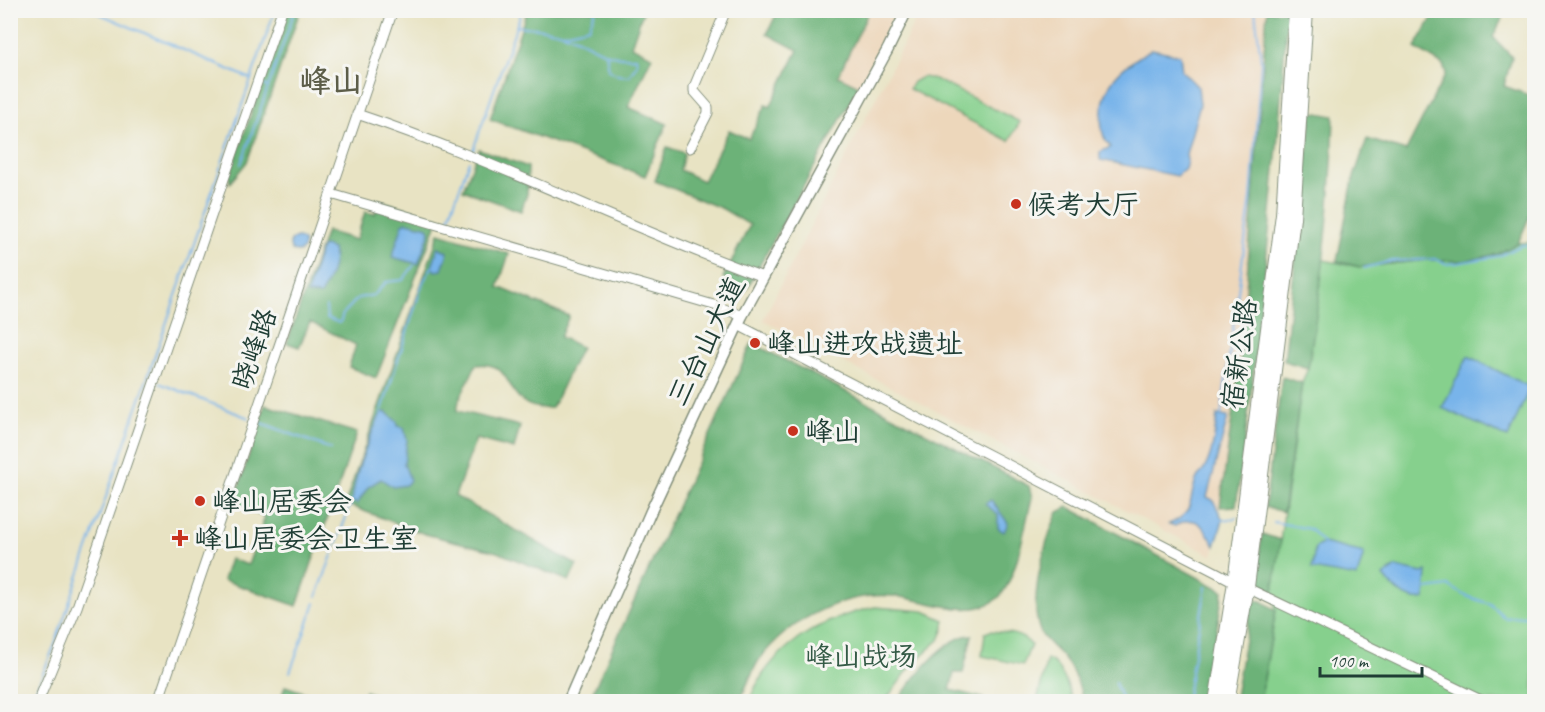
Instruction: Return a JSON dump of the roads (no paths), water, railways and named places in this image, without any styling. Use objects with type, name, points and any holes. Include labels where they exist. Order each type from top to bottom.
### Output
[{"type":"highway","name":"宿新公路","points":[[1227,702],[1283,214],[1296,10]]},
{"type":"highway","name":"宿新公路","points":[[1216,702],[1241,585],[1293,218],[1306,10]]},
{"type":"main road","name":"三台山大道","points":[[568,702],[651,512],[740,321],[888,49],[906,11]]},
{"type":"street","points":[[38,702],[77,607],[282,10]]},
{"type":"street","name":"晓峰路","points":[[158,702],[393,10]]},
{"type":"street","points":[[690,148],[708,113],[708,107],[694,91],[694,87],[726,10]]},
{"type":"street","points":[[357,114],[428,138],[562,193],[682,248],[763,276]]},
{"type":"street","points":[[331,194],[717,306],[740,321],[1241,585],[1485,702]]},
{"type":"water","points":[[1152,49],[1180,55],[1182,71],[1198,87],[1200,104],[1186,154],[1187,161],[1185,169],[1177,176],[1100,160],[1100,152],[1111,147],[1106,140],[1101,123],[1106,93],[1110,84],[1123,69]]},
{"type":"water","points":[[407,222],[428,227],[430,232],[418,264],[392,257],[403,224]]},
{"type":"water","points":[[297,238],[302,240],[304,245],[302,250],[297,252],[292,250],[290,245],[292,240]]},
{"type":"water","points":[[321,247],[333,249],[331,273],[320,295],[307,294]]},
{"type":"water","points":[[438,247],[448,252],[442,270],[435,271],[432,267]]},
{"type":"water","points":[[1468,356],[1530,387],[1508,438],[1442,408]]},
{"type":"water","points":[[386,412],[397,422],[398,426],[404,428],[407,440],[404,464],[410,480],[406,485],[393,487],[381,479],[368,487],[357,504],[352,501],[359,467],[381,413]]},
{"type":"water","points":[[1217,415],[1228,417],[1207,497],[1213,500],[1223,520],[1215,546],[1204,528],[1195,521],[1190,520],[1175,526],[1169,524],[1188,510],[1197,478],[1209,458]]},
{"type":"water","points":[[991,500],[1008,523],[1004,532],[998,528],[998,514],[985,504]]},
{"type":"water","points":[[1323,543],[1364,553],[1357,577],[1312,569],[1315,548]]},
{"type":"water","points":[[1396,567],[1422,573],[1427,571],[1425,599],[1407,596],[1391,585],[1384,576]]},
{"type":"waterway","points":[[91,10],[251,79]]},
{"type":"waterway","points":[[31,702],[54,647],[275,10]]},
{"type":"waterway","points":[[241,164],[295,10]]},
{"type":"waterway","points":[[473,150],[522,10]]},
{"type":"waterway","points":[[1221,415],[1251,198],[1261,61],[1255,10]]},
{"type":"waterway","points":[[564,33],[589,27],[595,11]]},
{"type":"waterway","points":[[516,26],[563,33],[615,56],[636,57],[637,64],[629,76],[618,75],[609,70],[606,53]]},
{"type":"waterway","points":[[259,83],[268,87]]},
{"type":"waterway","points":[[448,221],[469,161]]},
{"type":"waterway","points":[[1364,268],[1392,261],[1436,259],[1446,264],[1457,263],[1499,256],[1522,245],[1534,246]]},
{"type":"waterway","points":[[326,307],[327,318],[340,323],[343,314],[358,298],[374,295],[386,282],[403,280],[414,265]]},
{"type":"waterway","points":[[381,413],[423,282],[432,267]]},
{"type":"waterway","points":[[159,383],[249,418]]},
{"type":"waterway","points":[[259,422],[331,449]]},
{"type":"waterway","points":[[348,510],[352,501]]},
{"type":"waterway","points":[[317,596],[346,517]]},
{"type":"waterway","points":[[1223,520],[1236,518]]},
{"type":"waterway","points":[[1274,522],[1310,529],[1323,543]]},
{"type":"waterway","points":[[1427,589],[1449,586],[1466,596],[1490,604],[1505,618],[1534,615]]},
{"type":"waterway","points":[[1186,702],[1206,587]]},
{"type":"waterway","points":[[290,672],[315,603]]},
{"type":"waterway","points":[[1115,683],[1123,702]]},
{"type":"place","name":"候考大厅","points":[[1016,204]]},
{"type":"place","name":"峰山进攻战遗址","points":[[755,343]]},
{"type":"place","name":"峰山","points":[[793,431]]},
{"type":"place","name":"峰山居委会","points":[[200,501]]},
{"type":"place","name":"峰山居委会卫生室","points":[[180,538]]},
{"type":"district","name":"峰山","points":[[331,81]]},
{"type":"park label","name":"峰山战场","points":[[861,656]]}]
